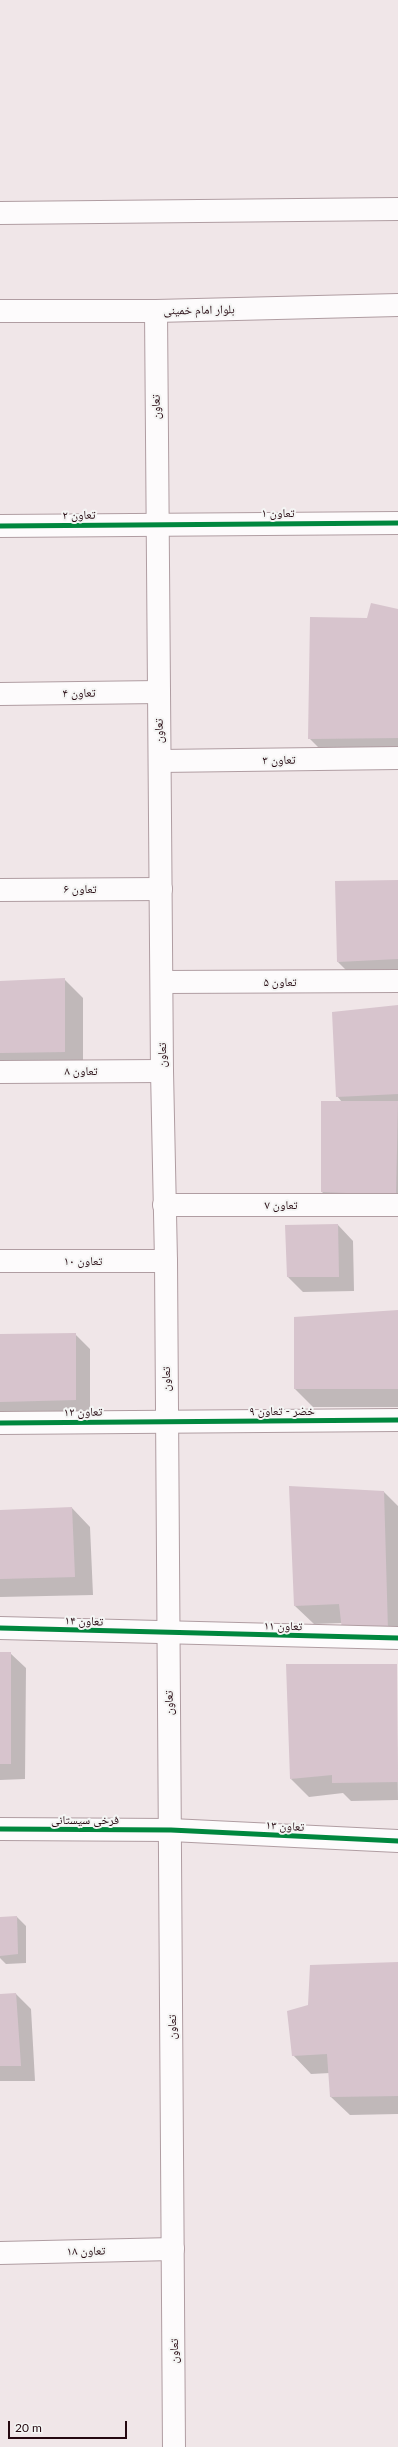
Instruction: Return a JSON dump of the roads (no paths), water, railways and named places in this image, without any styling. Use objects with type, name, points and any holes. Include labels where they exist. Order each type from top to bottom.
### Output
[{"type":"street","points":[[0,213],[398,209]]},
{"type":"street","name":"بلوار امام خمینی","points":[[0,311],[156,311],[398,305]]},
{"type":"street","name":"تعاون","points":[[156,311],[162,1071],[166,1260],[165,1422],[171,1830],[174,2447]]},
{"type":"street","name":"تعاون ۱","points":[[157,524],[398,523]]},
{"type":"street","name":"تعاون ۲","points":[[0,526],[157,524]]},
{"type":"street","name":"تعاون ۴","points":[[0,694],[159,692]]},
{"type":"street","name":"تعاون ۳","points":[[160,761],[398,758]]},
{"type":"street","name":"تعاون ۶","points":[[0,890],[161,889]]},
{"type":"street","name":"تعاون ۵","points":[[162,982],[398,981]]},
{"type":"street","name":"تعاون ۸","points":[[0,1072],[162,1071]]},
{"type":"street","name":"تعاون ۷","points":[[164,1205],[398,1205]]},
{"type":"street","name":"تعاون ۱۰","points":[[0,1261],[166,1260]]},
{"type":"street","name":"خضر - تعاون ۹","points":[[165,1422],[398,1420]]},
{"type":"street","name":"تعاون ۱۲","points":[[0,1424],[165,1422]]},
{"type":"street","name":"تعاون ۱۴","points":[[0,1628],[168,1633]]},
{"type":"street","name":"تعاون ۱۱","points":[[168,1633],[398,1638]]},
{"type":"street","name":"فرخی سیستانی","points":[[0,1829],[171,1830]]},
{"type":"street","name":"تعاون ۱۳","points":[[171,1830],[398,1841]]},
{"type":"street","name":"تعاون ۱۸","points":[[0,2253],[173,2249]]}]
